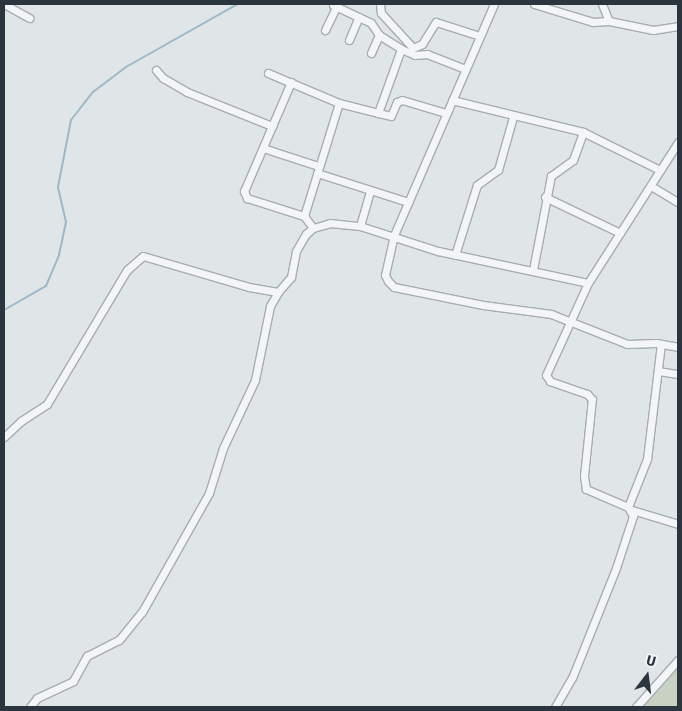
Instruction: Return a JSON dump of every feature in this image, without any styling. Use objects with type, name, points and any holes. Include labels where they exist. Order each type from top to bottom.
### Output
[{"type":"street","points":[[4,4],[29,18]]},
{"type":"street","points":[[380,4],[381,13],[413,48],[422,44],[436,22],[480,36]]},
{"type":"street","points":[[494,4],[394,235],[385,275],[394,287],[570,320],[627,344],[661,344],[678,348]]},
{"type":"street","points":[[534,4],[593,22],[610,21],[653,30],[678,26]]},
{"type":"street","points":[[602,4],[610,21]]},
{"type":"street","points":[[325,30],[334,6],[371,23],[379,35],[401,49],[415,55],[427,54],[465,69]]},
{"type":"street","points":[[349,40],[359,17]]},
{"type":"street","points":[[371,53],[379,35]]},
{"type":"street","points":[[378,113],[401,49]]},
{"type":"street","points":[[156,70],[163,78],[187,92],[272,126]]},
{"type":"street","points":[[268,73],[339,103],[391,116],[397,102],[402,100],[446,113]]},
{"type":"street","points":[[291,82],[244,196],[304,216],[312,228]]},
{"type":"street","points":[[452,100],[513,116],[560,124],[583,132],[660,170]]},
{"type":"street","points":[[304,216],[339,103]]},
{"type":"street","points":[[455,255],[477,185],[498,170],[513,116]]},
{"type":"street","points":[[533,270],[545,197],[551,176],[573,160],[583,132]]},
{"type":"street","points":[[678,142],[588,283],[550,362],[546,377],[592,399],[584,476],[586,489],[630,509],[678,524]]},
{"type":"street","points":[[263,148],[370,192],[408,202]]},
{"type":"street","points":[[651,186],[678,202]]},
{"type":"street","points":[[360,226],[370,192]]},
{"type":"street","points":[[545,197],[620,233]]},
{"type":"street","points":[[30,707],[37,698],[73,681],[87,656],[119,640],[142,612],[209,493],[223,448],[255,380],[270,306],[278,292],[291,278],[296,252],[312,228],[330,224],[360,226],[455,255],[588,283]]},
{"type":"street","points":[[4,437],[21,421],[47,404],[137,258],[148,256],[250,287],[278,292]]},
{"type":"street","points":[[555,707],[572,678],[616,568],[632,520],[630,509],[647,459],[661,344]]},
{"type":"street","points":[[658,371],[678,374]]},
{"type":"street","points":[[636,707],[678,660]]},
{"type":"green space","points":[[678,659],[678,707],[633,707]]},
{"type":"waterway","points":[[4,310],[46,286],[59,255],[66,222],[58,187],[71,120],[93,92],[126,67],[238,4]]}]
